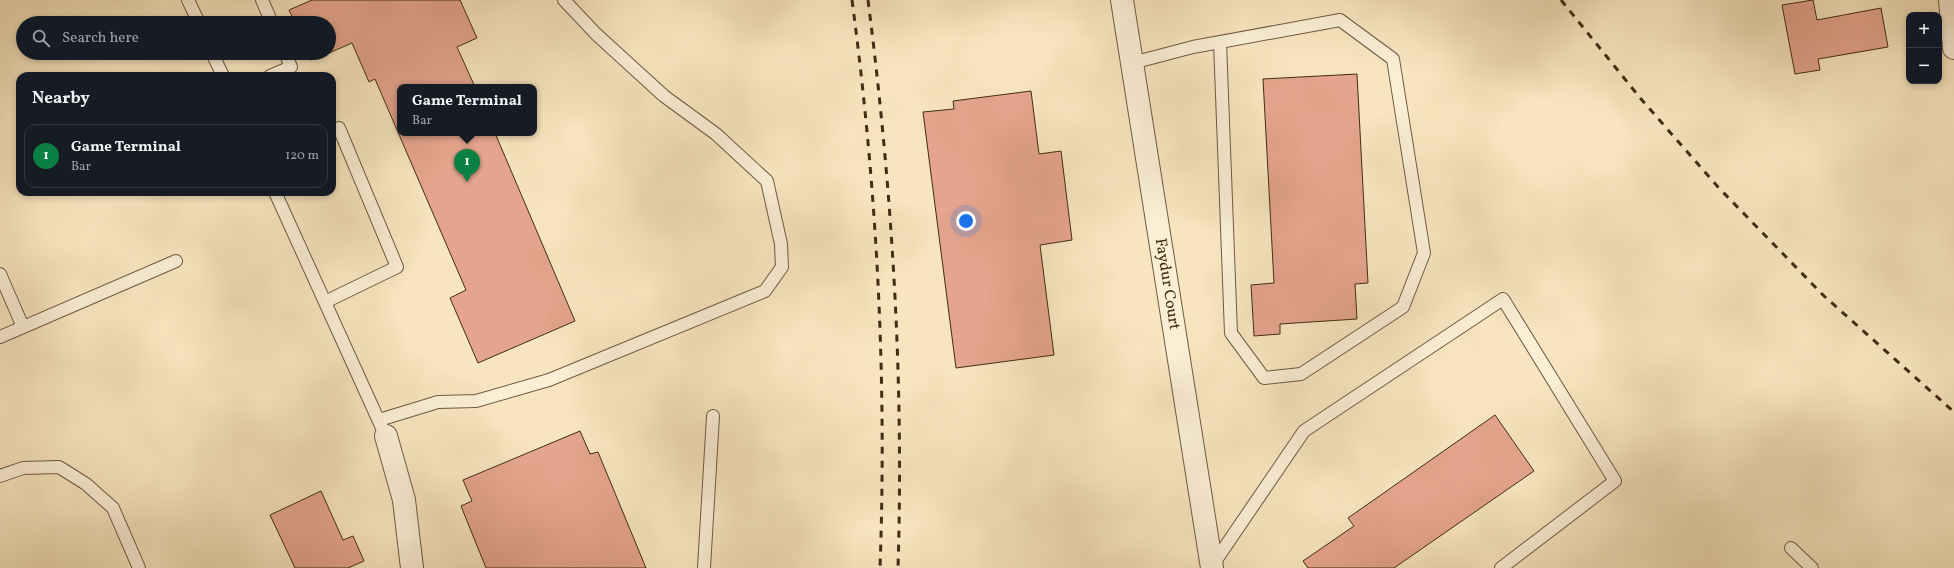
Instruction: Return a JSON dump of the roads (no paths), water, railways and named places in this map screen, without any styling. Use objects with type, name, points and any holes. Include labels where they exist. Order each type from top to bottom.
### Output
[{"type":"street","name":"Faydur Court","points":[[1122,0],[1212,567]]},
{"type":"street","points":[[1950,0],[1954,48]]},
{"type":"street","points":[[382,428],[404,500],[412,568]]},
{"type":"lane","points":[[188,0],[195,16]]},
{"type":"lane","points":[[262,0],[269,16]]},
{"type":"lane","points":[[277,196],[382,428],[438,402],[476,401],[550,380],[765,291],[782,267],[782,244],[767,181],[716,134],[664,96],[596,34],[564,0]]},
{"type":"lane","points":[[1132,64],[1193,47],[1220,42],[1340,20],[1393,59],[1424,253],[1403,307],[1301,374],[1264,378],[1231,333],[1220,42]]},
{"type":"lane","points":[[215,60],[221,72]]},
{"type":"lane","points":[[279,72],[291,67],[288,60]]},
{"type":"lane","points":[[325,302],[398,267],[339,128],[336,129]]},
{"type":"lane","points":[[0,337],[176,261]]},
{"type":"lane","points":[[0,274],[23,327]]},
{"type":"lane","points":[[1212,567],[1304,431],[1502,299],[1615,481],[1501,568]]},
{"type":"lane","points":[[704,568],[712,416]]},
{"type":"lane","points":[[0,476],[22,468],[59,467],[86,484],[113,508],[139,568]]},
{"type":"lane","points":[[1791,548],[1812,568]]},
{"type":"railway","points":[[852,0],[868,141],[878,283],[882,426],[880,568]]},
{"type":"railway","points":[[868,0],[884,141],[894,283],[899,426],[898,568]]},
{"type":"railway","points":[[1561,0],[1641,99],[1718,187],[1823,295],[1954,412]]},
{"type":"place","name":"Game Terminal","points":[[467,182]]}]
